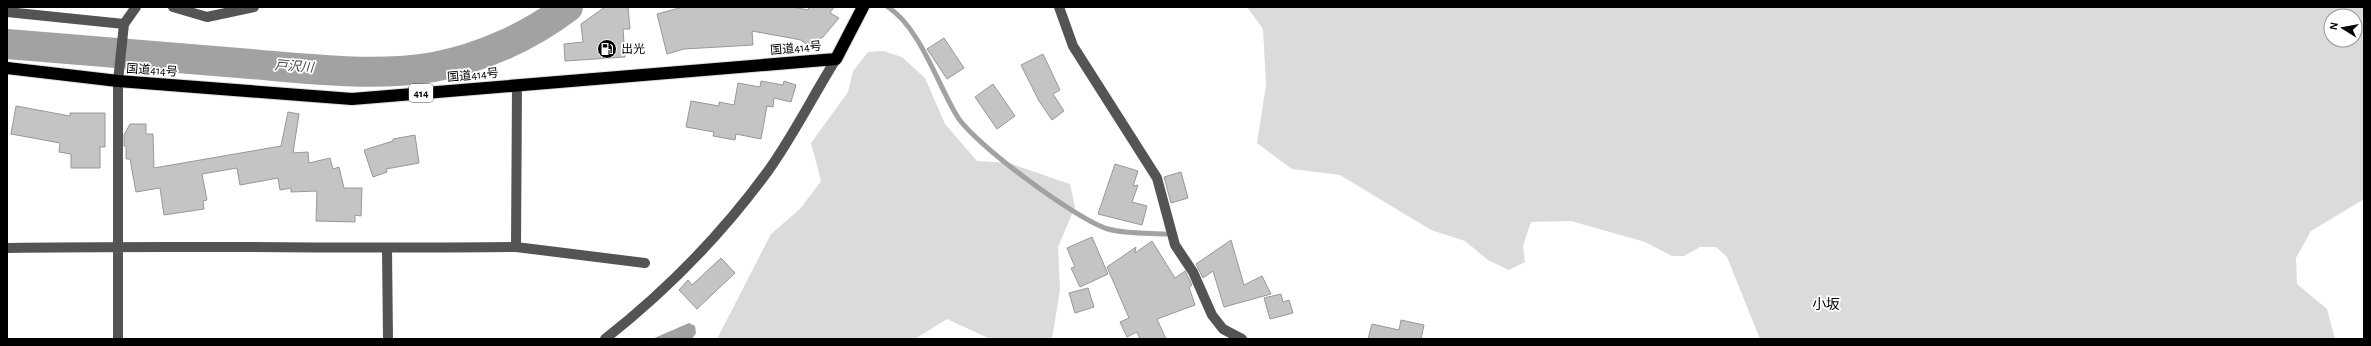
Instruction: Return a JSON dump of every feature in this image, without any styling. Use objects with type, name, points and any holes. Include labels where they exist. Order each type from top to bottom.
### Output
[{"type":"highway","name":"国道414号","points":[[7,68],[118,81],[352,99],[836,59],[863,7]]},
{"type":"street","points":[[118,339],[118,81],[124,24],[136,7]]},
{"type":"street","points":[[173,7],[207,17],[254,7]]},
{"type":"street","points":[[1059,7],[1073,46],[1157,178],[1175,245],[1193,272],[1212,315],[1223,329],[1242,339]]},
{"type":"street","points":[[7,12],[124,24]]},
{"type":"street","points":[[605,339],[636,315],[722,231],[769,170],[836,59]]},
{"type":"street","points":[[516,247],[517,86]]},
{"type":"street","points":[[7,248],[118,246],[387,249],[516,247],[644,263]]},
{"type":"street","points":[[387,249],[388,339]]},
{"type":"shaded area","points":[[1247,7],[2364,7],[2364,199],[2311,231],[2296,258],[2297,284],[2327,309],[2335,339],[1760,339],[1727,257],[1716,247],[1700,247],[1684,256],[1672,256],[1645,242],[1571,221],[1531,222],[1523,246],[1525,262],[1509,270],[1488,260],[1465,241],[1431,230],[1340,175],[1292,169],[1257,143],[1266,85],[1263,29]]},
{"type":"shaded area","points":[[883,51],[902,57],[925,78],[945,124],[977,161],[1009,163],[1070,184],[1075,207],[1058,247],[1060,290],[1052,339],[990,339],[947,319],[915,339],[717,339],[771,234],[800,209],[821,181],[811,143],[848,92],[853,71],[868,52]]},
{"type":"shaded area","points":[[689,323],[695,326],[696,333],[692,339],[652,339]]},
{"type":"building","points":[[605,7],[628,7],[630,29],[623,29],[625,57],[565,61],[564,44],[583,42],[581,24]]},
{"type":"building","points":[[683,7],[793,7],[808,10],[809,7],[834,7],[830,13],[839,18],[823,37],[807,45],[801,40],[752,31],[753,45],[684,49],[667,54],[657,14]]},
{"type":"building","points":[[944,38],[964,68],[947,79],[927,49]]},
{"type":"building","points":[[1043,54],[1060,90],[1053,94],[1064,111],[1052,120],[1039,101],[1021,65]]},
{"type":"building","points":[[761,81],[783,85],[784,81],[796,85],[791,102],[774,98],[773,107],[767,106],[761,139],[736,134],[735,140],[713,136],[714,132],[686,127],[691,101],[719,106],[719,102],[734,105],[738,83],[760,87]]},
{"type":"building","points":[[993,84],[1015,116],[997,129],[975,97]]},
{"type":"building","points":[[16,106],[70,116],[70,113],[105,113],[105,147],[100,147],[100,168],[71,168],[71,154],[59,152],[60,143],[11,134]]},
{"type":"building","points":[[288,112],[299,114],[293,153],[308,152],[309,163],[330,158],[333,169],[339,167],[344,188],[362,188],[361,216],[355,215],[355,222],[316,221],[317,191],[291,192],[291,188],[280,190],[278,178],[240,185],[237,168],[202,174],[207,200],[203,201],[204,209],[164,215],[160,188],[136,192],[130,159],[126,159],[126,146],[124,146],[124,135],[130,124],[146,124],[146,134],[153,134],[154,168],[281,146]]},
{"type":"building","points":[[415,135],[419,163],[386,169],[387,172],[373,177],[364,150],[393,141],[393,139]]},
{"type":"building","points":[[1115,164],[1138,171],[1133,186],[1138,185],[1132,202],[1147,206],[1142,225],[1098,214]]},
{"type":"building","points":[[1181,172],[1188,198],[1171,203],[1164,177]]},
{"type":"building","points":[[1092,237],[1108,274],[1080,287],[1071,268],[1075,267],[1067,248]]},
{"type":"building","points":[[1231,240],[1244,285],[1262,276],[1271,294],[1224,307],[1213,271],[1203,278],[1196,264]]},
{"type":"building","points":[[1152,241],[1175,278],[1185,271],[1192,285],[1189,287],[1195,305],[1157,319],[1166,339],[1140,339],[1137,332],[1127,337],[1120,322],[1129,318],[1107,267],[1136,247],[1135,253]]},
{"type":"building","points":[[721,258],[735,273],[697,309],[679,290],[688,280],[692,285]]},
{"type":"building","points":[[1088,288],[1094,307],[1075,313],[1069,293]]},
{"type":"building","points":[[1281,294],[1283,302],[1289,300],[1293,313],[1270,319],[1264,298]]},
{"type":"building","points":[[1401,320],[1424,325],[1421,339],[1368,339],[1372,324],[1399,330]]},
{"type":"waterway","name":"戸沢川","points":[[7,44],[319,70],[366,72],[412,70],[452,63],[487,52],[522,36],[553,18],[568,7]]},
{"type":"waterway","points":[[888,7],[899,16],[919,42],[957,116],[983,144],[1027,179],[1093,223],[1108,229],[1122,232],[1166,234]]},
{"type":"place","name":"出光","points":[[607,49]]},
{"type":"district","name":"小坂","points":[[1826,305]]}]
